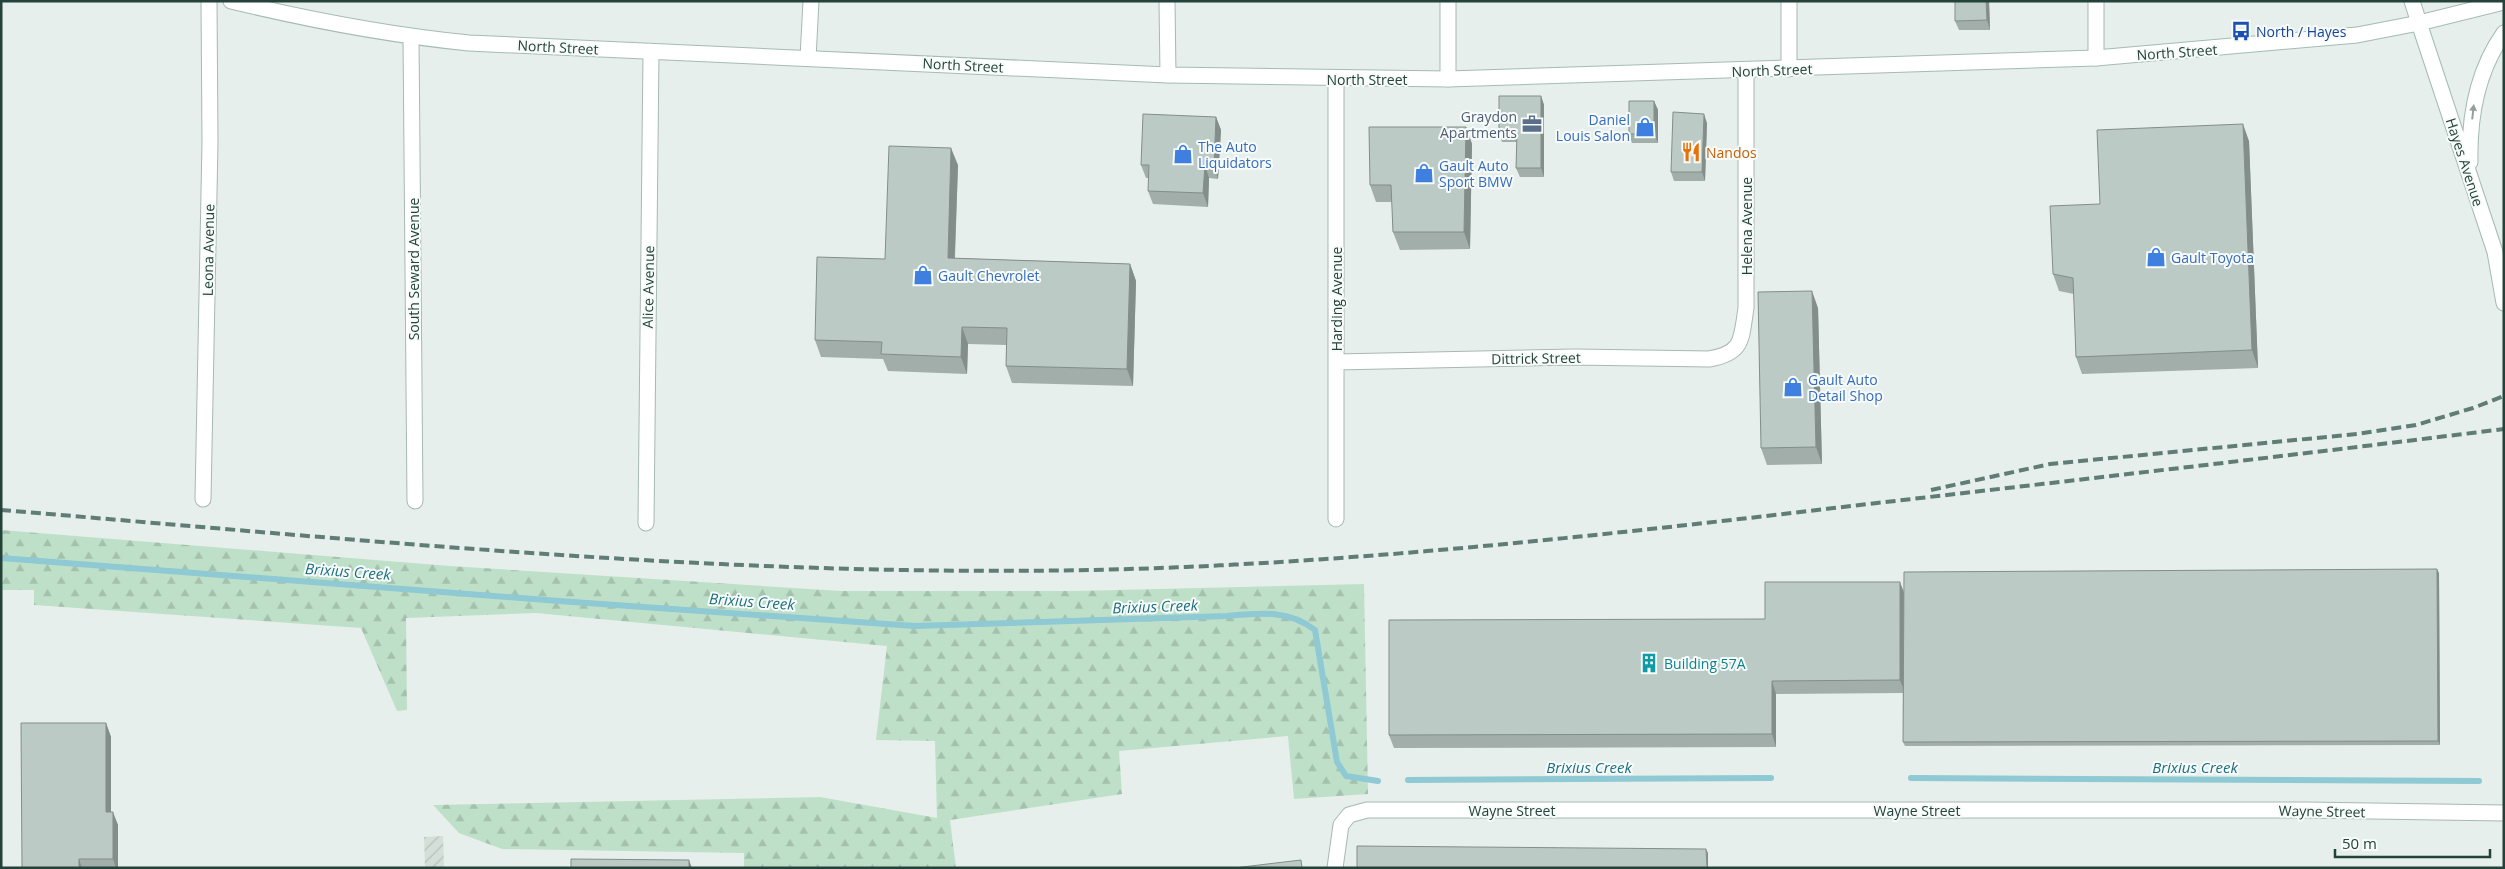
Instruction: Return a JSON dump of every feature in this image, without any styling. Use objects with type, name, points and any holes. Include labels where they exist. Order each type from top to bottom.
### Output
[{"type":"street","name":"Leona Avenue","points":[[203,499],[210,142],[210,1]]},
{"type":"street","name":"North Street","points":[[230,1],[313,20],[411,37],[469,43],[1168,75],[1336,79],[1448,79],[1789,70],[2096,58],[2357,35],[2419,23],[2504,2]]},
{"type":"street","points":[[808,58],[811,1]]},
{"type":"street","points":[[1167,1],[1168,75]]},
{"type":"street","points":[[1448,1],[1448,79]]},
{"type":"street","points":[[1789,1],[1789,70]]},
{"type":"street","points":[[2096,1],[2096,58]]},
{"type":"street","name":"Hayes Avenue","points":[[2412,1],[2495,252],[2504,303]]},
{"type":"street","points":[[2471,178],[2470,142],[2474,101],[2490,52],[2504,33]]},
{"type":"street","name":"South Seward Avenue","points":[[411,37],[415,501]]},
{"type":"street","name":"Alice Avenue","points":[[646,523],[651,52]]},
{"type":"street","name":"Helena Avenue","points":[[1735,350],[1741,341],[1746,308],[1746,71]]},
{"type":"street","name":"Harding Avenue","points":[[1336,79],[1336,519]]},
{"type":"street","name":"Dittrick Street","points":[[1336,362],[1575,357],[1709,359],[1727,356],[1735,350]]},
{"type":"street","name":"Wayne Street","points":[[1335,868],[1338,830],[1349,815],[1367,810],[2305,810],[2504,813]]},
{"type":"shaded area","points":[[443,836],[444,868],[425,868],[424,837]]},
{"type":"green space","points":[[1,530],[450,566],[841,591],[1075,591],[1364,584],[1368,794],[1294,799],[1288,736],[1119,751],[1122,794],[950,820],[956,868],[744,868],[744,853],[502,849],[459,833],[433,805],[820,797],[937,818],[935,741],[876,740],[887,646],[536,613],[406,618],[407,710],[397,711],[361,628],[34,605],[34,590],[1,590]]},
{"type":"building","points":[[1955,1],[1986,1],[1987,20],[1955,21]]},
{"type":"building","points":[[1499,96],[1541,96],[1541,168],[1516,168],[1517,133],[1499,133]]},
{"type":"building","name":"Daniel Louis Salon","points":[[1629,101],[1654,101],[1654,134],[1629,134]]},
{"type":"building","name":"Nandos","points":[[1673,112],[1704,114],[1702,172],[1671,172]]},
{"type":"building","name":"The Auto Liquidators","points":[[1143,114],[1216,117],[1214,165],[1205,165],[1203,193],[1148,191],[1149,165],[1141,165]]},
{"type":"building","name":"Gault Toyota","points":[[2243,124],[2252,350],[2076,357],[2073,278],[2053,274],[2050,206],[2100,204],[2097,130]]},
{"type":"building","name":"Gault Auto Sport BMW","points":[[1369,127],[1466,127],[1464,232],[1393,232],[1391,185],[1370,185]]},
{"type":"building","name":"Gault Chevrolet","points":[[889,146],[951,148],[948,258],[1130,264],[1127,369],[1006,366],[1007,328],[962,327],[961,357],[881,354],[882,342],[815,340],[817,257],[885,259]]},
{"type":"building","name":"Gault Auto Detail Shop","points":[[1812,291],[1816,447],[1761,448],[1758,292]]},
{"type":"building","points":[[2437,569],[2438,741],[1903,742],[1904,572]]},
{"type":"building","name":"Building 57A","points":[[1765,582],[1900,582],[1900,680],[1772,681],[1772,734],[1389,735],[1389,620],[1765,619]]},
{"type":"building","points":[[21,723],[106,723],[106,812],[113,812],[113,859],[79,859],[79,868],[22,868]]},
{"type":"building","points":[[1357,846],[1706,849],[1707,868],[1357,868]]},
{"type":"building","points":[[571,859],[689,860],[689,868],[571,868]]},
{"type":"building","points":[[1301,860],[1302,868],[1234,868]]},
{"type":"waterway","name":"Brixius Creek","points":[[1,558],[915,626],[1273,614],[1305,623],[1315,630],[1337,762],[1346,776],[1378,781]]},
{"type":"waterway","name":"Brixius Creek","points":[[1408,780],[1771,778]]},
{"type":"waterway","name":"Brixius Creek","points":[[1911,778],[2479,781]]},
{"type":"railway","points":[[1931,490],[2050,464],[2357,434],[2416,425],[2473,408],[2504,396]]},
{"type":"railway","points":[[1,510],[435,546],[725,564],[1015,571],[1160,568],[1340,558],[1519,543],[2190,467],[2504,429]]},
{"type":"place","name":"North / Hayes","points":[[2241,31]]},
{"type":"place","name":"Graydon Apartments","points":[[1532,124]]},
{"type":"place","name":"Daniel Louis Salon","points":[[1645,127]]},
{"type":"place","name":"Nandos","points":[[1691,152]]},
{"type":"place","name":"The Auto Liquidators","points":[[1183,154]]},
{"type":"place","name":"Gault Auto Sport BMW","points":[[1424,173]]},
{"type":"place","name":"Gault Toyota","points":[[2156,257]]},
{"type":"place","name":"Gault Chevrolet","points":[[923,275]]},
{"type":"place","name":"Gault Auto Detail Shop","points":[[1793,387]]},
{"type":"place","name":"Building 57A","points":[[1649,663]]}]
